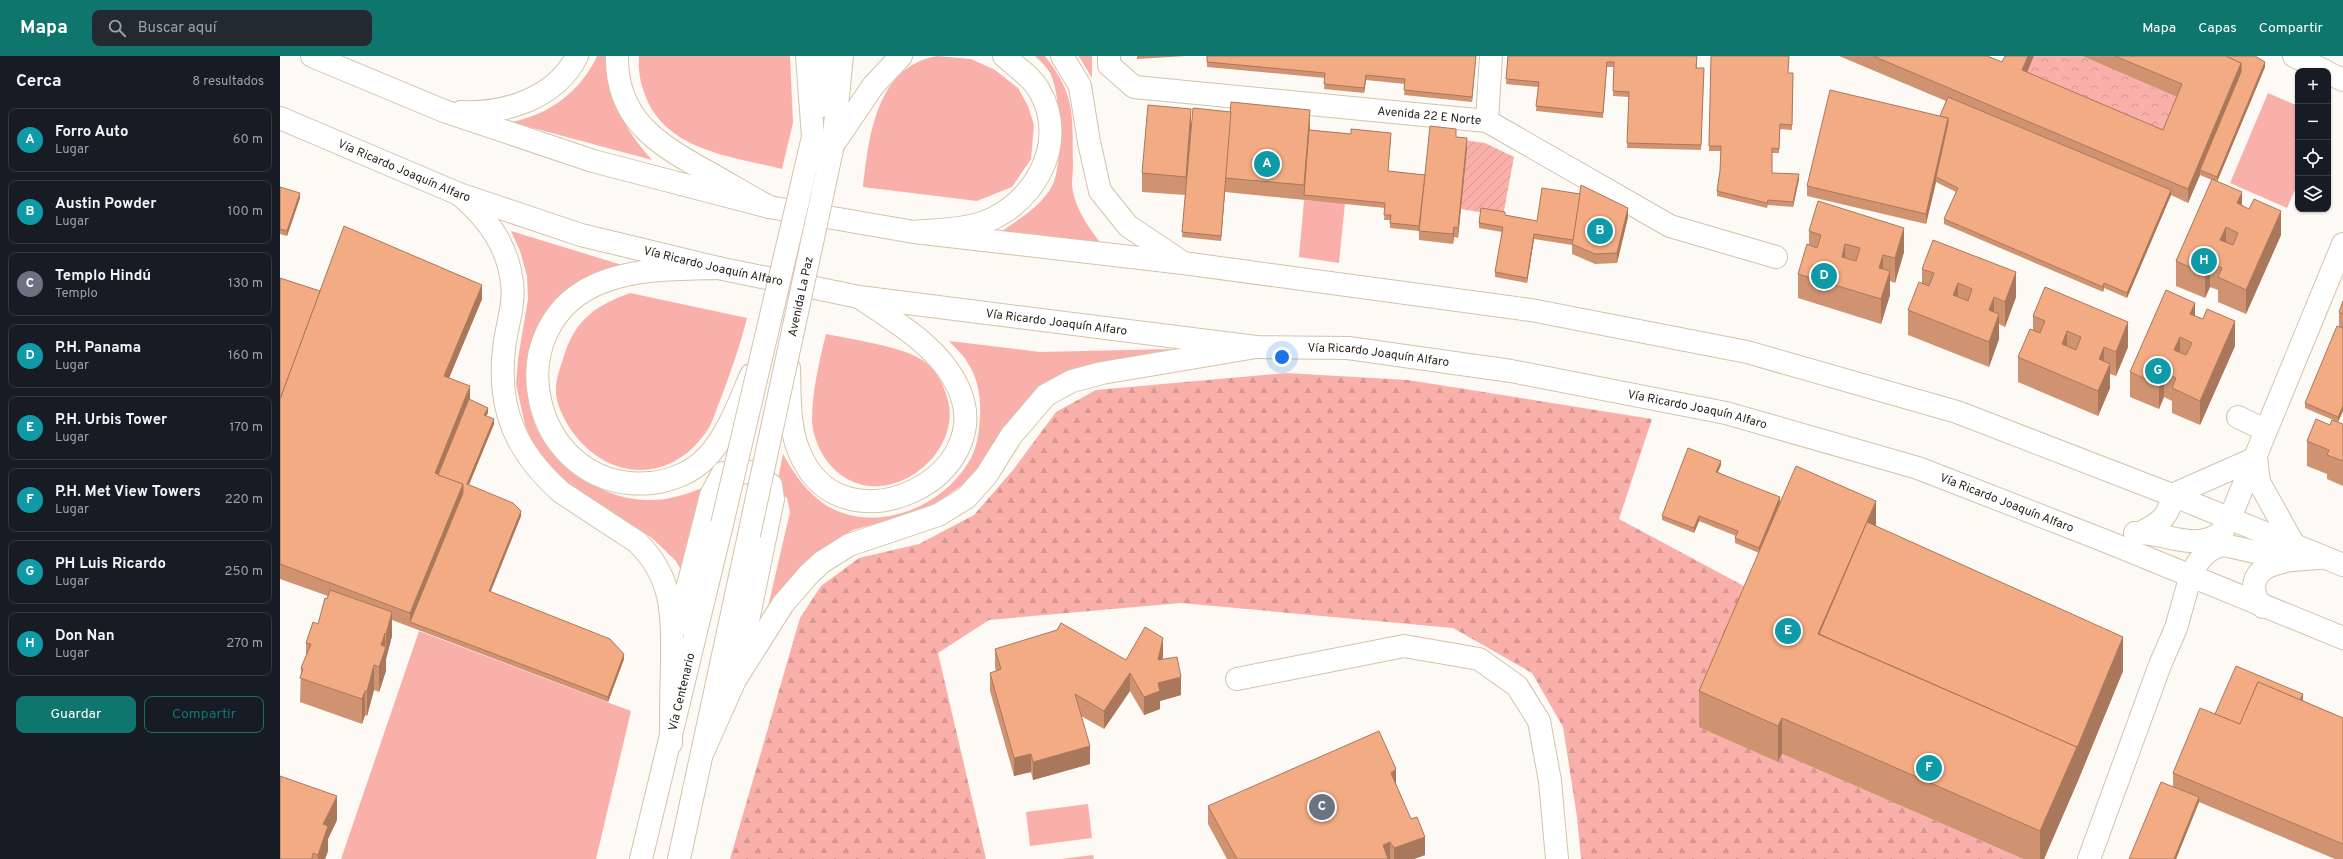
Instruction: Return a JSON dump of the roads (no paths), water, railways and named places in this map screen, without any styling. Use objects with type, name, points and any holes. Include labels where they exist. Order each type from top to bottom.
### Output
[{"type":"main road","points":[[312,56],[444,111],[593,161],[769,207],[914,232],[1183,263],[1531,310],[1747,352],[1957,412],[2230,518],[2292,552]]},
{"type":"main road","points":[[444,111],[488,111],[533,98],[558,82],[578,56]]},
{"type":"main road","points":[[618,56],[617,71],[624,100],[645,130],[676,154],[769,207]]},
{"type":"main road","points":[[807,56],[823,141]]},
{"type":"main road","name":"Avenida La Paz","points":[[722,524],[764,344],[823,141],[822,56]]},
{"type":"main road","name":"Avenida La Paz","points":[[703,752],[788,353],[823,141],[842,56]]},
{"type":"main road","points":[[823,141],[901,56]]},
{"type":"main road","points":[[914,232],[974,226],[1010,208],[1031,188],[1040,173],[1050,148],[1051,122],[1039,89],[1026,75],[1004,56]]},
{"type":"main road","points":[[1062,56],[1080,86],[1089,142],[1100,191],[1128,226],[1183,263]]},
{"type":"main road","points":[[1487,121],[1492,56]]},
{"type":"main road","points":[[2294,56],[2319,68]]},
{"type":"main road","name":"Avenida 22 E Norte","points":[[1109,60],[1134,87],[1487,121],[1670,226],[1776,257]]},
{"type":"main road","points":[[2331,74],[2343,80]]},
{"type":"main road","name":"Vía Ricardo Joaquín Alfaro","points":[[280,118],[459,194],[581,236],[718,268],[859,297],[1256,347],[1348,348],[1503,370],[1726,413],[1918,468],[2191,575],[2264,607],[2343,638]]},
{"type":"main road","points":[[459,194],[487,221],[504,249],[508,265],[513,297],[504,348],[503,391],[511,426],[517,440],[539,471],[561,492],[627,535],[647,552],[661,575],[669,596],[673,613],[670,742]]},
{"type":"main road","points":[[2103,540],[2124,533],[2140,532],[2180,541],[2198,542],[2215,538],[2223,531],[2256,458],[2265,430],[2343,244]]},
{"type":"main road","points":[[718,268],[643,272],[604,281],[590,288],[567,304],[557,316],[542,344],[537,364],[538,399],[552,434],[563,448],[589,470],[608,479],[625,483],[644,483],[661,482],[676,477],[693,468],[706,458],[730,424],[764,344]]},
{"type":"main road","points":[[788,353],[790,412],[793,431],[803,460],[818,481],[827,488],[850,499],[878,501],[893,499],[918,490],[941,472],[957,450],[962,439],[964,414],[959,388],[942,362],[930,349],[859,297]]},
{"type":"main road","points":[[679,859],[703,752],[735,680],[784,604],[822,562],[864,539],[938,515],[966,498],[986,476],[1011,436],[1034,406],[1060,386],[1102,373],[1256,347]]},
{"type":"main road","points":[[2238,417],[2265,430]]},
{"type":"main road","points":[[2172,495],[2256,458]]},
{"type":"main road","points":[[2256,458],[2259,482],[2292,552]]},
{"type":"main road","points":[[672,648],[711,496],[723,473],[750,472],[771,485],[773,499],[735,680]]},
{"type":"main road","points":[[2140,532],[2160,522],[2167,515],[2172,495]]},
{"type":"main road","name":"Vía Centenario","points":[[641,859],[722,524]]},
{"type":"main road","points":[[2089,859],[2160,665],[2176,628],[2191,575],[2204,554],[2224,545],[2292,552],[2334,561]]},
{"type":"main road","points":[[2264,607],[2258,602],[2254,588],[2258,575],[2269,566],[2292,552]]},
{"type":"main road","points":[[1238,679],[1404,646],[1478,659],[1517,686],[1539,721],[1550,781],[1557,859]]},
{"type":"place","name":"Forro Auto","points":[[1267,164]]},
{"type":"place","name":"Austin Powder","points":[[1600,231]]},
{"type":"place","name":"Don Nan","points":[[2204,261]]},
{"type":"place","name":"P.H. Panama","points":[[1824,276]]},
{"type":"place","name":"PH Luis Ricardo","points":[[2158,371]]},
{"type":"place","name":"P.H. Urbis Tower","points":[[1788,631]]},
{"type":"place","name":"P.H. Met View Towers","points":[[1929,768]]},
{"type":"place","name":"Templo Hindú","points":[[1322,807]]}]
